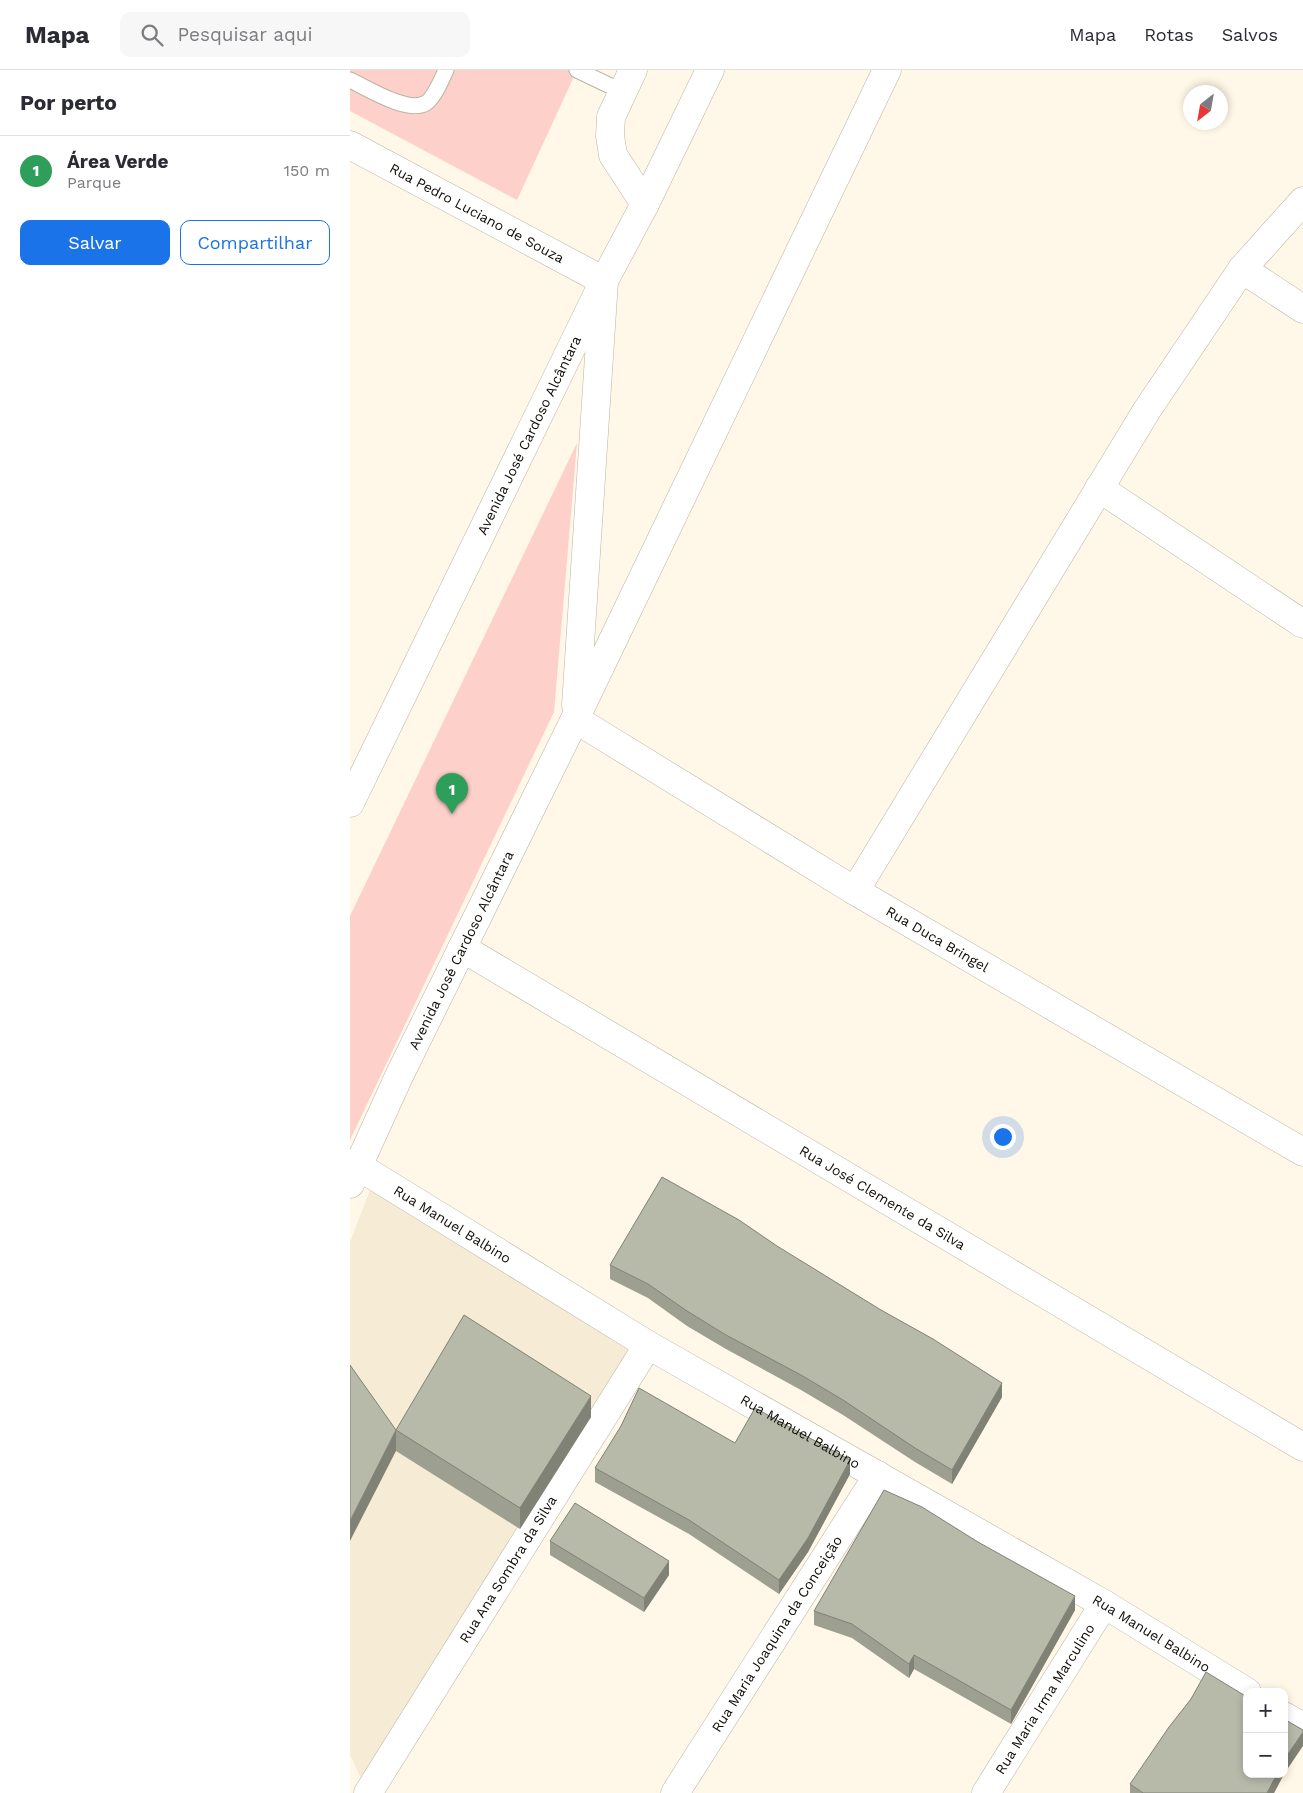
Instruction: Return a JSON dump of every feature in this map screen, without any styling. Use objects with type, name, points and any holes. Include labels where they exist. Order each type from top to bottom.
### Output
[{"type":"street","name":"Avenida José Cardoso Alcântara","points":[[350,802],[604,281],[710,70]]},
{"type":"street","name":"Avenida José Cardoso Alcântara","points":[[354,1175],[400,1074],[575,719],[887,70]]},
{"type":"street","points":[[628,81],[611,117],[610,136],[613,154],[644,204]]},
{"type":"street","name":"Rua Pedro Luciano de Souza","points":[[350,145],[604,281]]},
{"type":"street","points":[[855,891],[1147,410],[1242,269],[1303,201]]},
{"type":"street","points":[[1242,269],[1303,308]]},
{"type":"street","points":[[575,719],[604,281]]},
{"type":"street","points":[[1098,488],[1303,624]]},
{"type":"street","name":"Rua Duca Bringel","points":[[575,719],[855,891],[1303,1152]]},
{"type":"street","name":"Rua José Clemente da Silva","points":[[462,948],[1303,1446]]},
{"type":"street","name":"Rua Manuel Balbino","points":[[354,1175],[648,1345],[1104,1604],[1243,1690]]},
{"type":"street","name":"Rua Ana Sombra da Silva","points":[[368,1793],[648,1345]]},
{"type":"street","name":"Rua Maria Joaquina da Conceição","points":[[675,1793],[878,1475]]},
{"type":"street","name":"Rua Maria Irma Marculino","points":[[986,1793],[1104,1604]]},
{"type":"street","points":[[1288,1718],[1303,1727]]},
{"type":"lane","points":[[350,80],[397,102],[414,107],[427,103],[446,70]]},
{"type":"lane","points":[[577,70],[628,81]]},
{"type":"shaded area","points":[[350,70],[577,70],[517,200],[350,111]]},
{"type":"shaded area","points":[[577,443],[554,712],[350,1140],[350,916]]},
{"type":"shaded area","points":[[370,1190],[630,1348],[591,1417],[397,1451],[520,1529],[362,1780],[350,1755],[350,1541],[396,1451],[350,1385],[350,1242]]},
{"type":"building","points":[[662,1177],[739,1220],[777,1246],[881,1310],[933,1339],[1002,1383],[952,1470],[843,1400],[726,1335],[648,1284],[610,1265]]},
{"type":"building","points":[[464,1315],[591,1396],[520,1508],[396,1430]]},
{"type":"building","points":[[350,1365],[396,1430],[350,1521]]},
{"type":"building","points":[[639,1388],[735,1443],[755,1408],[850,1460],[808,1538],[779,1580],[689,1520],[595,1468],[621,1426]]},
{"type":"building","points":[[884,1490],[922,1507],[978,1542],[1075,1596],[1011,1710],[914,1655],[909,1664],[852,1624],[814,1611]]},
{"type":"building","points":[[575,1503],[669,1561],[644,1598],[550,1541]]},
{"type":"building","points":[[1206,1672],[1243,1695],[1243,1778],[1275,1778],[1267,1793],[1143,1793],[1130,1784],[1169,1727],[1191,1699]]},
{"type":"building","points":[[1288,1721],[1303,1730],[1288,1754]]},
{"type":"place","name":"Área Verde","points":[[452,814]]}]
